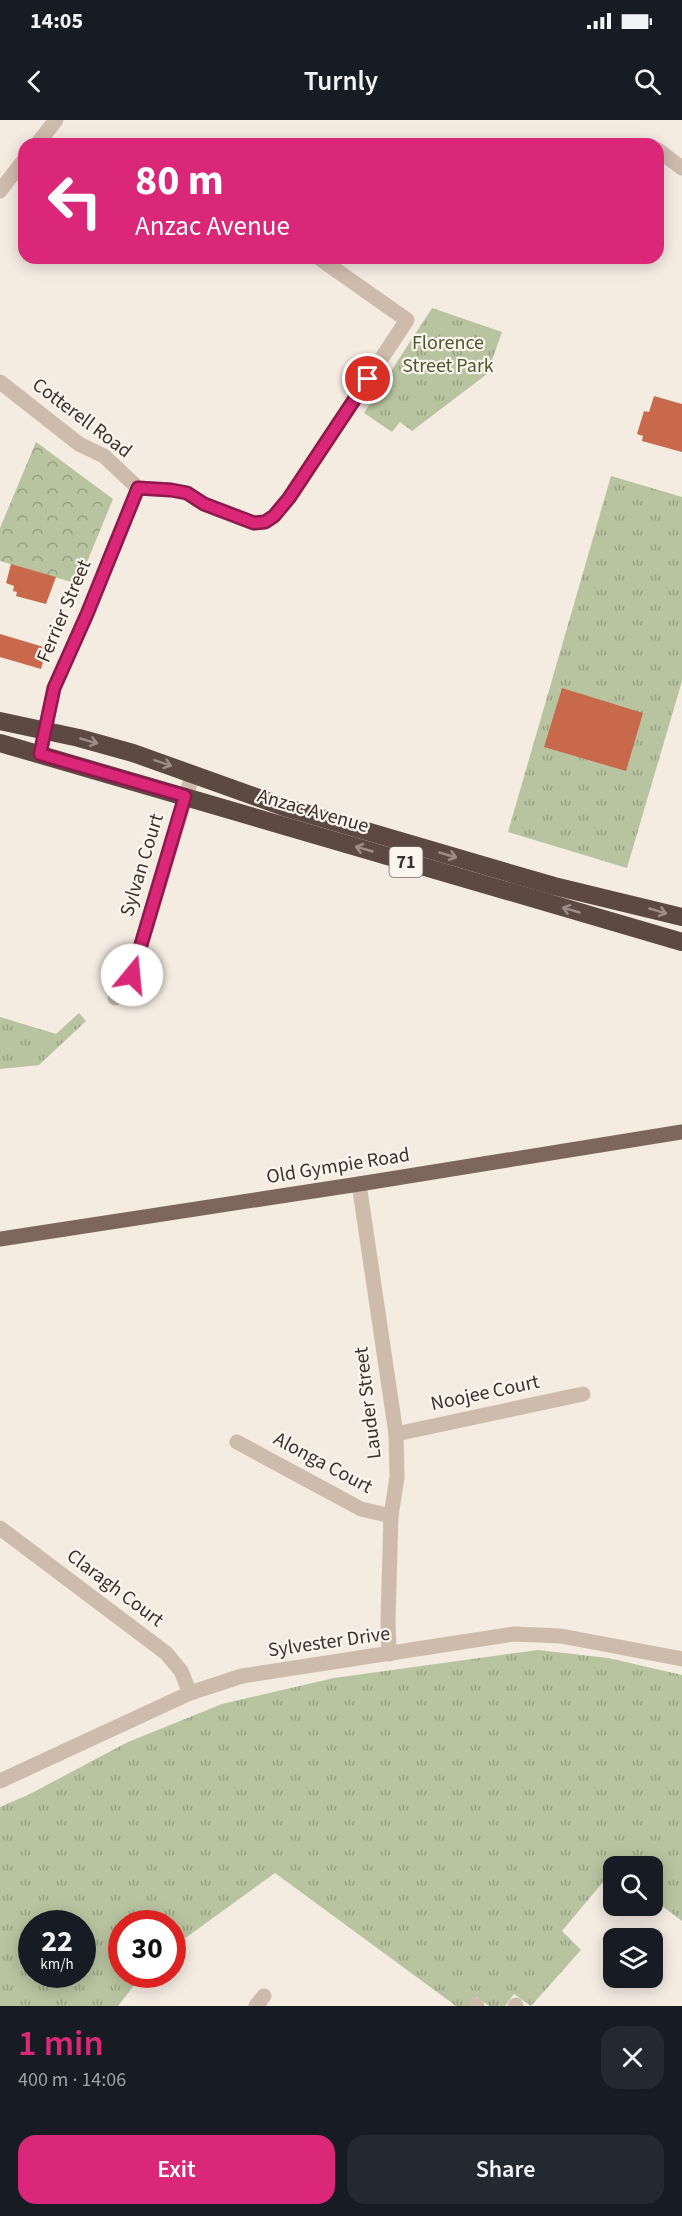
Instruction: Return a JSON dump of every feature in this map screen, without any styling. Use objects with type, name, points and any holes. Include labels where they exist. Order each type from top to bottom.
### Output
[{"type":"highway","name":"Anzac Avenue","points":[[0,721],[133,753],[306,813],[554,886],[682,917]]},
{"type":"highway","name":"Anzac Avenue","points":[[0,742],[682,942]]},
{"type":"highway","points":[[627,927],[634,904]]},
{"type":"main road","name":"Old Gympie Road","points":[[0,1239],[682,1132]]},
{"type":"street","points":[[42,138],[56,120]]},
{"type":"street","points":[[664,154],[682,168]]},
{"type":"street","points":[[0,191],[18,168]]},
{"type":"street","points":[[138,488],[187,493],[204,504],[254,523],[265,522],[274,516],[289,498],[407,320],[328,264]]},
{"type":"street","name":"Cotterell Road","points":[[0,382],[79,444],[104,456],[138,488]]},
{"type":"street","name":"Ferrier Street","points":[[40,754],[54,688],[138,488]]},
{"type":"street","name":"Sylvan Court","points":[[115,998],[132,975],[192,774]]},
{"type":"street","name":"Lauder Street","points":[[359,1184],[396,1434],[397,1478],[391,1516],[389,1654]]},
{"type":"street","name":"Noojee Court","points":[[396,1434],[583,1394]]},
{"type":"street","name":"Alonga Court","points":[[237,1442],[361,1509],[391,1516]]},
{"type":"street","name":"Claragh Court","points":[[0,1528],[166,1653],[181,1671],[190,1694]]},
{"type":"street","name":"Sylvester Drive","points":[[0,1781],[190,1694],[242,1676],[514,1635],[561,1636],[682,1659]]},
{"type":"green space","name":"Florence Street Park","points":[[432,308],[502,332],[487,374],[412,431],[400,422],[392,432],[364,413]]},
{"type":"green space","points":[[36,442],[113,499],[78,584],[0,561],[0,528]]},
{"type":"green space","points":[[611,476],[682,497],[682,681],[627,868],[508,832]]},
{"type":"green space","points":[[79,1013],[86,1021],[39,1065],[0,1069],[0,1017],[56,1034]]},
{"type":"green space","points":[[538,1650],[608,1658],[682,1675],[682,1921],[663,1907],[663,1856],[603,1856],[603,1882],[562,1931],[581,1950],[531,2006],[514,1994],[505,2006],[489,2006],[477,1997],[470,2006],[456,2006],[275,1873],[186,1938],[186,1910],[108,1910],[108,1988],[132,1988],[118,2006],[0,2006],[0,1807],[28,1795],[128,1742],[222,1704],[334,1678]]},
{"type":"building","points":[[654,396],[682,404],[682,452],[642,441],[643,436],[637,434],[644,411],[649,412]]},
{"type":"building","points":[[11,564],[56,577],[46,604],[16,596],[17,592],[13,591],[14,586],[6,583]]},
{"type":"building","points":[[0,634],[47,648],[41,669],[0,657]]},
{"type":"building","points":[[562,688],[643,713],[626,771],[544,747]]},
{"type":"route","points":[[132,975],[185,796],[40,754],[54,688],[74,646],[138,488],[187,493],[204,504],[254,523],[265,522],[274,516],[289,498],[368,379]]}]
